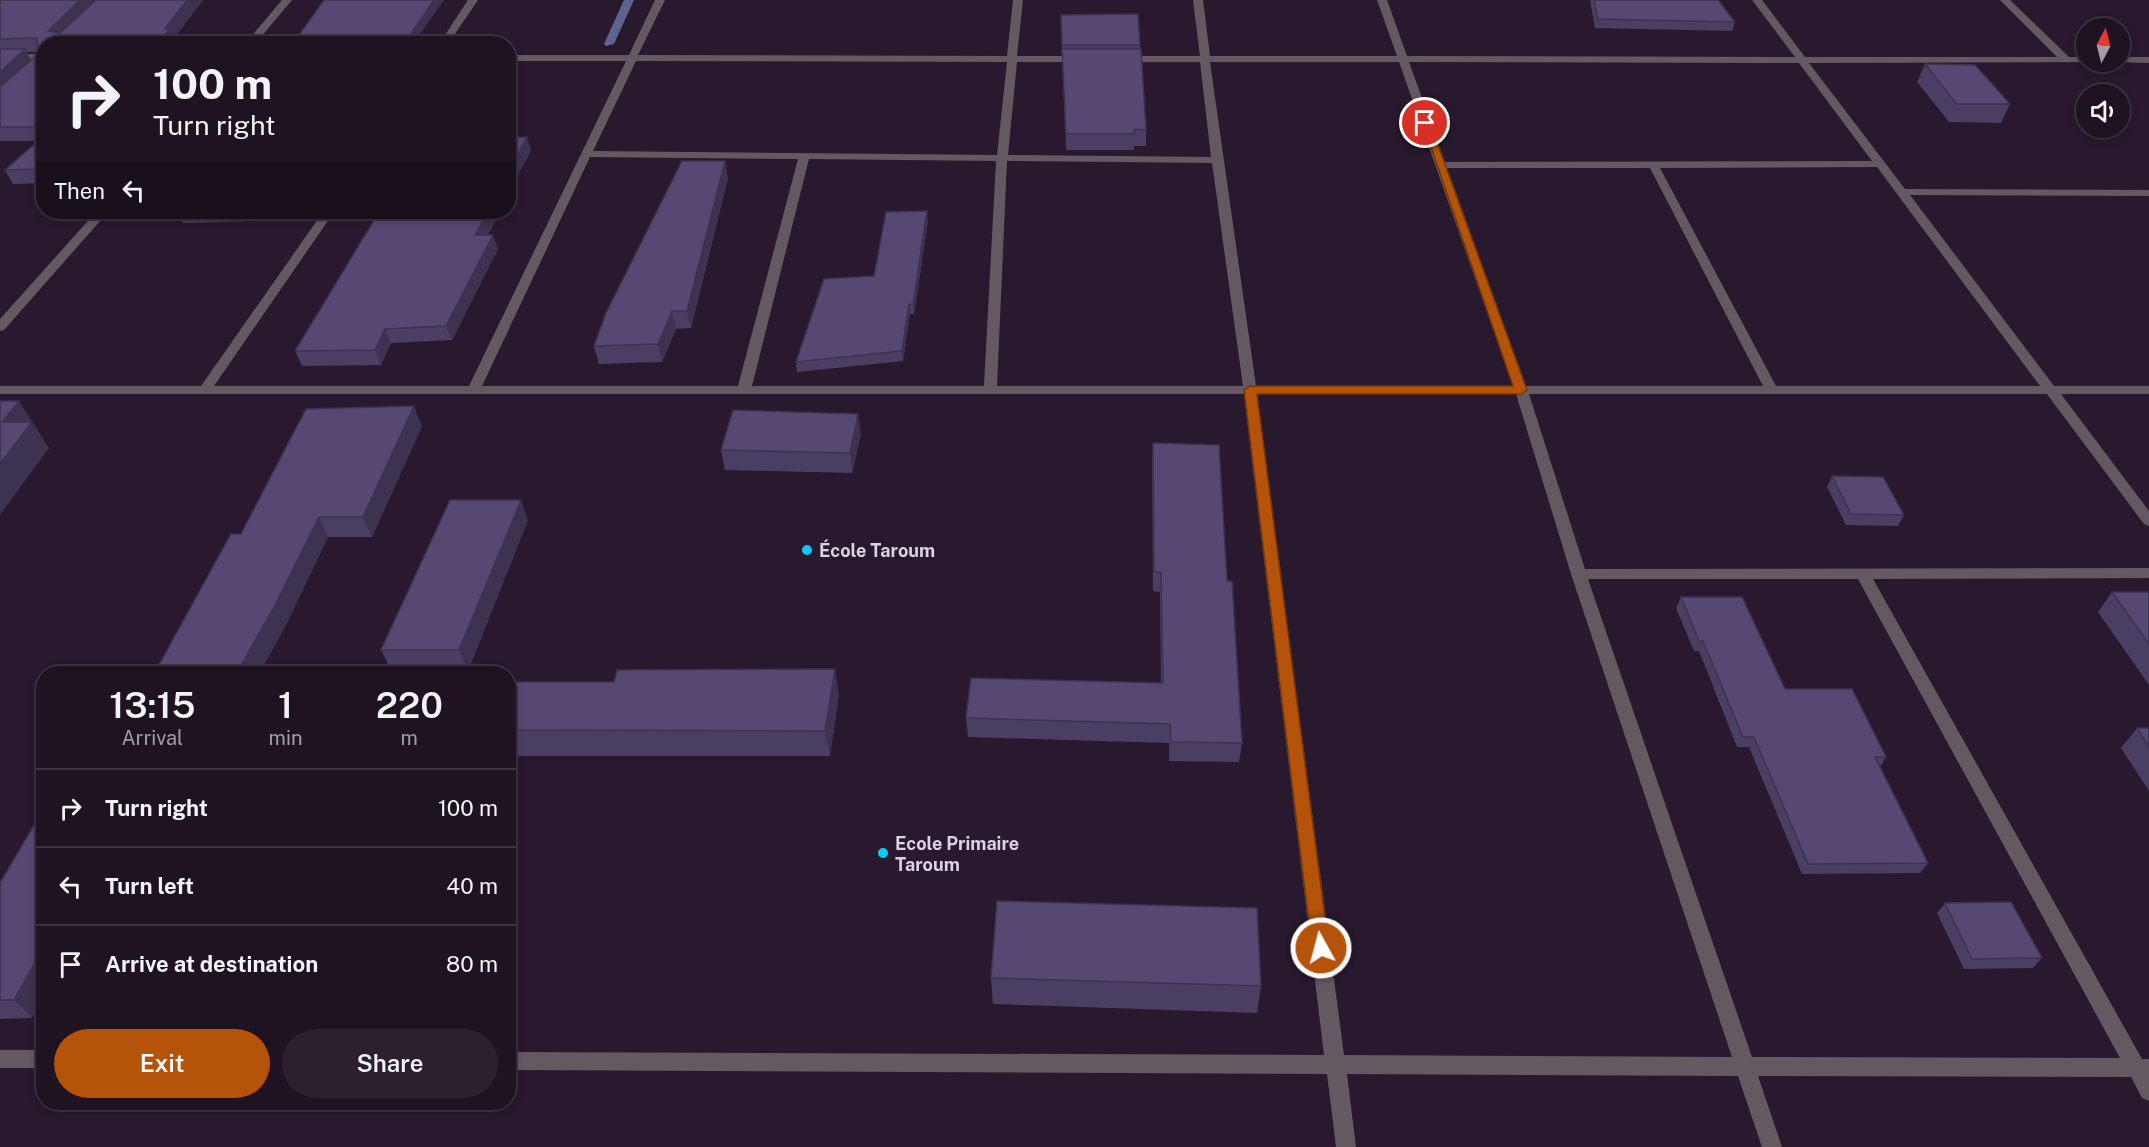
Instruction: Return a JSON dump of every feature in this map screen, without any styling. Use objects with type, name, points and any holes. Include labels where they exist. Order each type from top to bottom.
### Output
[{"type":"street","points":[[256,36],[287,0]]},
{"type":"street","points":[[448,36],[473,0]]},
{"type":"street","points":[[474,390],[635,58],[660,0]]},
{"type":"street","points":[[990,390],[1002,158],[1018,0]]},
{"type":"street","points":[[1198,0],[1346,1147]]},
{"type":"street","points":[[1382,0],[1521,390],[1579,574],[1772,1147]]},
{"type":"street","points":[[1757,0],[2149,521]]},
{"type":"street","points":[[2005,0],[2066,60]]},
{"type":"street","points":[[0,57],[36,59]]},
{"type":"street","points":[[516,58],[1092,59]]},
{"type":"street","points":[[1114,59],[2076,60]]},
{"type":"street","points":[[2130,60],[2149,60]]},
{"type":"street","points":[[589,154],[1217,160]]},
{"type":"street","points":[[744,390],[804,156]]},
{"type":"street","points":[[1653,164],[1772,390]]},
{"type":"street","points":[[1440,165],[1881,164]]},
{"type":"street","points":[[1902,192],[2149,193]]},
{"type":"street","points":[[0,327],[96,219]]},
{"type":"street","points":[[205,390],[322,219]]},
{"type":"street","points":[[0,390],[2149,390]]},
{"type":"street","points":[[1579,574],[2149,573]]},
{"type":"street","points":[[1863,574],[2143,1068],[2149,1091]]},
{"type":"street","points":[[0,1059],[36,1059]]},
{"type":"street","points":[[516,1061],[2143,1068]]},
{"type":"building","points":[[0,0],[80,0],[48,31],[60,33],[96,0],[187,0],[165,29],[170,28],[164,36],[36,36],[36,38],[0,39]]},
{"type":"building","points":[[324,0],[434,0],[409,36],[298,36]]},
{"type":"building","points":[[1594,0],[1718,0],[1735,22],[1598,19]]},
{"type":"building","points":[[1138,14],[1140,45],[1062,45],[1061,15]]},
{"type":"building","points":[[0,49],[25,49],[0,72]]},
{"type":"building","points":[[1062,49],[1141,49],[1146,130],[1135,129],[1134,134],[1066,134]]},
{"type":"building","points":[[36,56],[36,127],[0,127],[0,87]]},
{"type":"building","points":[[1925,64],[1975,65],[2010,104],[1957,104]]},
{"type":"building","points":[[527,137],[516,157],[516,138]]},
{"type":"building","points":[[36,143],[36,169],[5,170]]},
{"type":"building","points":[[682,161],[725,161],[687,311],[672,311],[658,344],[594,346],[606,313]]},
{"type":"building","points":[[927,211],[913,304],[909,304],[902,351],[796,362],[824,279],[874,276],[886,212]]},
{"type":"building","points":[[375,219],[484,219],[475,235],[493,235],[446,326],[385,329],[375,350],[295,351]]},
{"type":"building","points":[[0,401],[19,401],[2,422],[32,422],[0,464]]},
{"type":"building","points":[[414,406],[363,517],[319,517],[272,611],[241,666],[158,666],[231,534],[241,534],[306,409]]},
{"type":"building","points":[[733,410],[858,414],[850,453],[721,450]]},
{"type":"building","points":[[1153,443],[1219,445],[1227,581],[1232,581],[1242,743],[1171,742],[1170,724],[966,718],[971,678],[1163,683],[1161,572],[1154,572]]},
{"type":"building","points":[[1832,476],[1883,477],[1904,515],[1851,514]]},
{"type":"building","points":[[450,500],[521,500],[459,650],[381,650]]},
{"type":"building","points":[[2112,592],[2149,592],[2149,644]]},
{"type":"building","points":[[1681,597],[1742,597],[1785,689],[1852,689],[1886,757],[1875,757],[1928,863],[1808,864],[1754,737],[1743,737],[1703,641],[1699,641]]},
{"type":"building","points":[[835,669],[825,731],[516,730],[516,682],[614,682],[617,670]]},
{"type":"building","points":[[2137,728],[2149,728],[2149,747]]},
{"type":"building","points":[[36,825],[36,960],[14,1000],[0,1000],[0,883]]},
{"type":"building","points":[[997,901],[1257,908],[1261,986],[991,978]]},
{"type":"building","points":[[2011,902],[2042,958],[1972,959],[1945,903]]},
{"type":"waterway","points":[[609,44],[629,0]]},
{"type":"place","name":"École Taroum","points":[[807,550]]},
{"type":"place","name":"Ecole Primaire Taroum","points":[[883,853]]},
{"type":"route","points":[[1321,948],[1250,390],[1521,390],[1425,123]]}]
